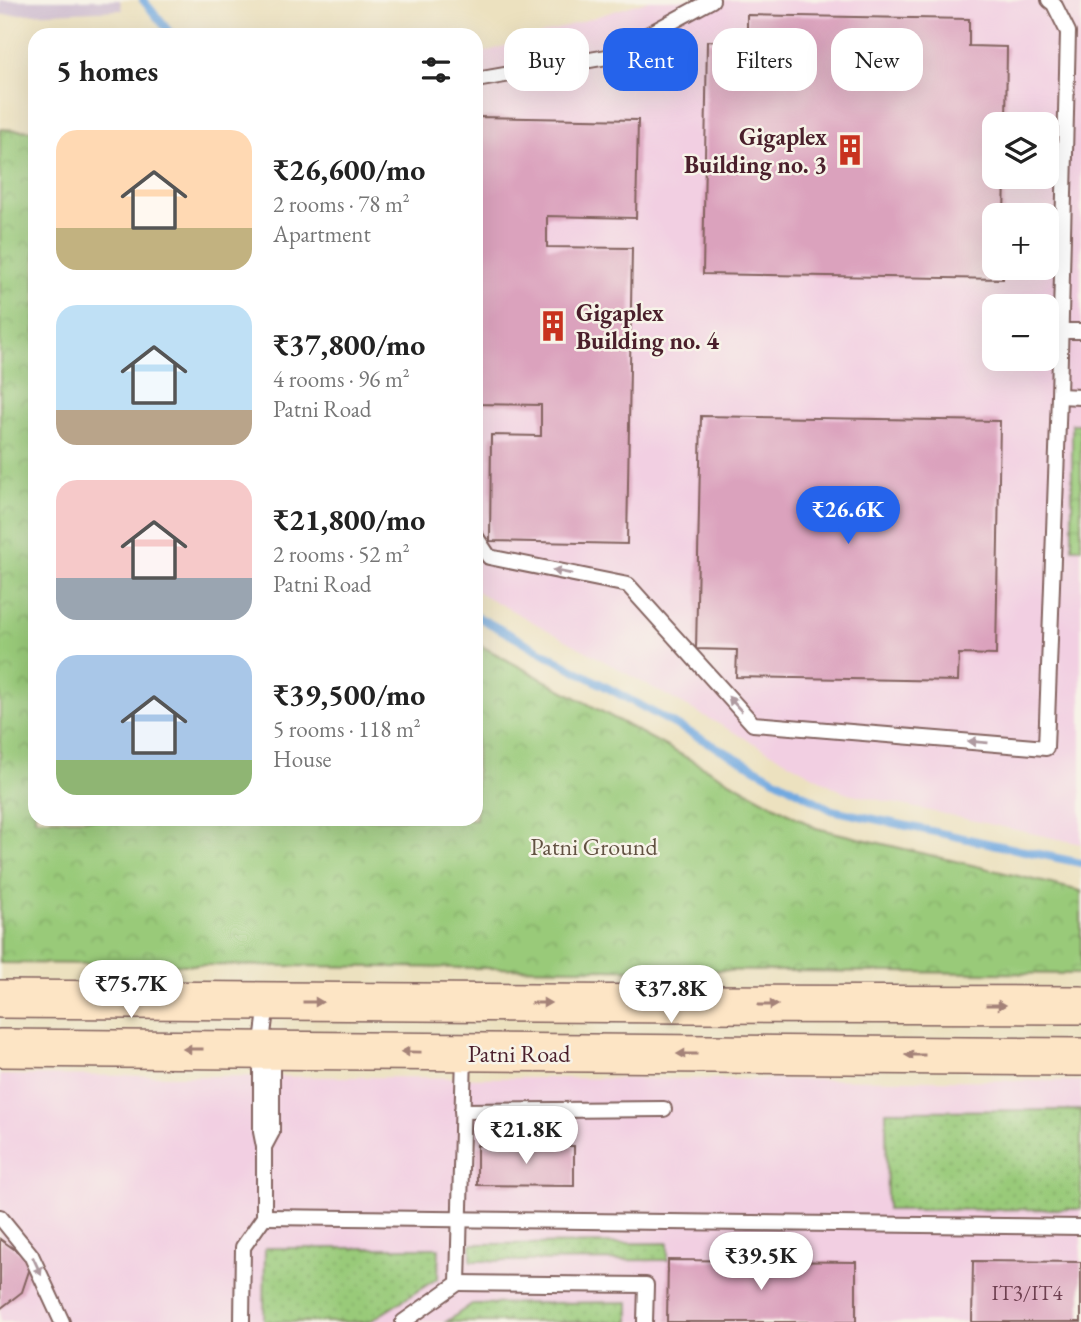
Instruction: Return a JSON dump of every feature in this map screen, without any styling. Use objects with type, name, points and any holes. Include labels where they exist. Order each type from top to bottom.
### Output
[{"type":"main road","name":"Patni Road","points":[[0,999],[1081,1005]]},
{"type":"main road","name":"Patni Road","points":[[0,1048],[1081,1057]]},
{"type":"lane","points":[[483,79],[607,57],[712,0]]},
{"type":"lane","points":[[1049,0],[1054,4],[1068,32],[1059,331],[1081,331]]},
{"type":"lane","points":[[483,548],[489,557],[628,585],[753,724],[1046,748],[1059,371]]},
{"type":"lane","points":[[1059,396],[1081,397]]},
{"type":"lane","points":[[242,1322],[243,1247],[264,1217],[264,1147],[261,1132],[267,1001]]},
{"type":"lane","points":[[458,1283],[464,1052]]},
{"type":"lane","points":[[462,1111],[664,1109]]},
{"type":"lane","points":[[0,1217],[32,1255],[62,1322]]},
{"type":"lane","points":[[264,1217],[1081,1227]]},
{"type":"lane","points":[[403,1322],[458,1283],[646,1285],[645,1322]]},
{"type":"shaded area","points":[[0,0],[120,0],[122,10],[0,15]]},
{"type":"shaded area","points":[[649,0],[1081,0],[1081,844],[843,792],[483,595],[483,53],[504,46],[504,91],[589,91],[589,28],[561,28]]},
{"type":"shaded area","points":[[0,1075],[1081,1081],[1081,1322],[0,1322]]},
{"type":"green space","name":"Patni Ground","points":[[0,129],[28,131],[28,826],[483,826],[483,647],[816,828],[1081,891],[1081,974],[0,963]]},
{"type":"green space","points":[[1072,424],[1081,424],[1081,548],[1072,548]]},
{"type":"green space","points":[[1081,1110],[1081,1209],[887,1210],[886,1111]]},
{"type":"green space","points":[[668,1243],[668,1260],[471,1261],[471,1244]]},
{"type":"green space","points":[[265,1248],[439,1248],[438,1278],[369,1322],[264,1322]]},
{"type":"green space","points":[[629,1302],[629,1322],[446,1322],[472,1304]]},
{"type":"building","name":"Gigaplex Building no. 3","points":[[747,15],[969,19],[969,46],[1007,47],[1006,112],[982,112],[982,189],[1005,189],[1004,203],[982,203],[982,279],[703,274],[707,41],[712,41],[712,91],[817,91],[817,28],[747,28]]},
{"type":"building","name":"Gigaplex Building no. 4","points":[[483,117],[638,120],[636,218],[547,216],[547,247],[632,248],[627,544],[490,541],[491,435],[541,436],[541,405],[483,404]]},
{"type":"building","points":[[701,416],[1000,421],[996,655],[959,654],[958,681],[736,677],[737,650],[696,649]]},
{"type":"building","points":[[477,1145],[574,1146],[574,1186],[477,1185]]},
{"type":"building","points":[[0,1239],[32,1262],[22,1292],[0,1309]]},
{"type":"building","points":[[668,1260],[856,1262],[856,1322],[667,1322]]},
{"type":"building","points":[[973,1261],[1081,1262],[1081,1322],[972,1322]]},
{"type":"waterway","points":[[143,0],[166,28]]},
{"type":"waterway","points":[[483,620],[832,810],[1081,863]]},
{"type":"place","name":"Gigaplex Building no. 3","points":[[850,150]]},
{"type":"place","name":"Gigaplex Building no. 4","points":[[553,326]]}]
